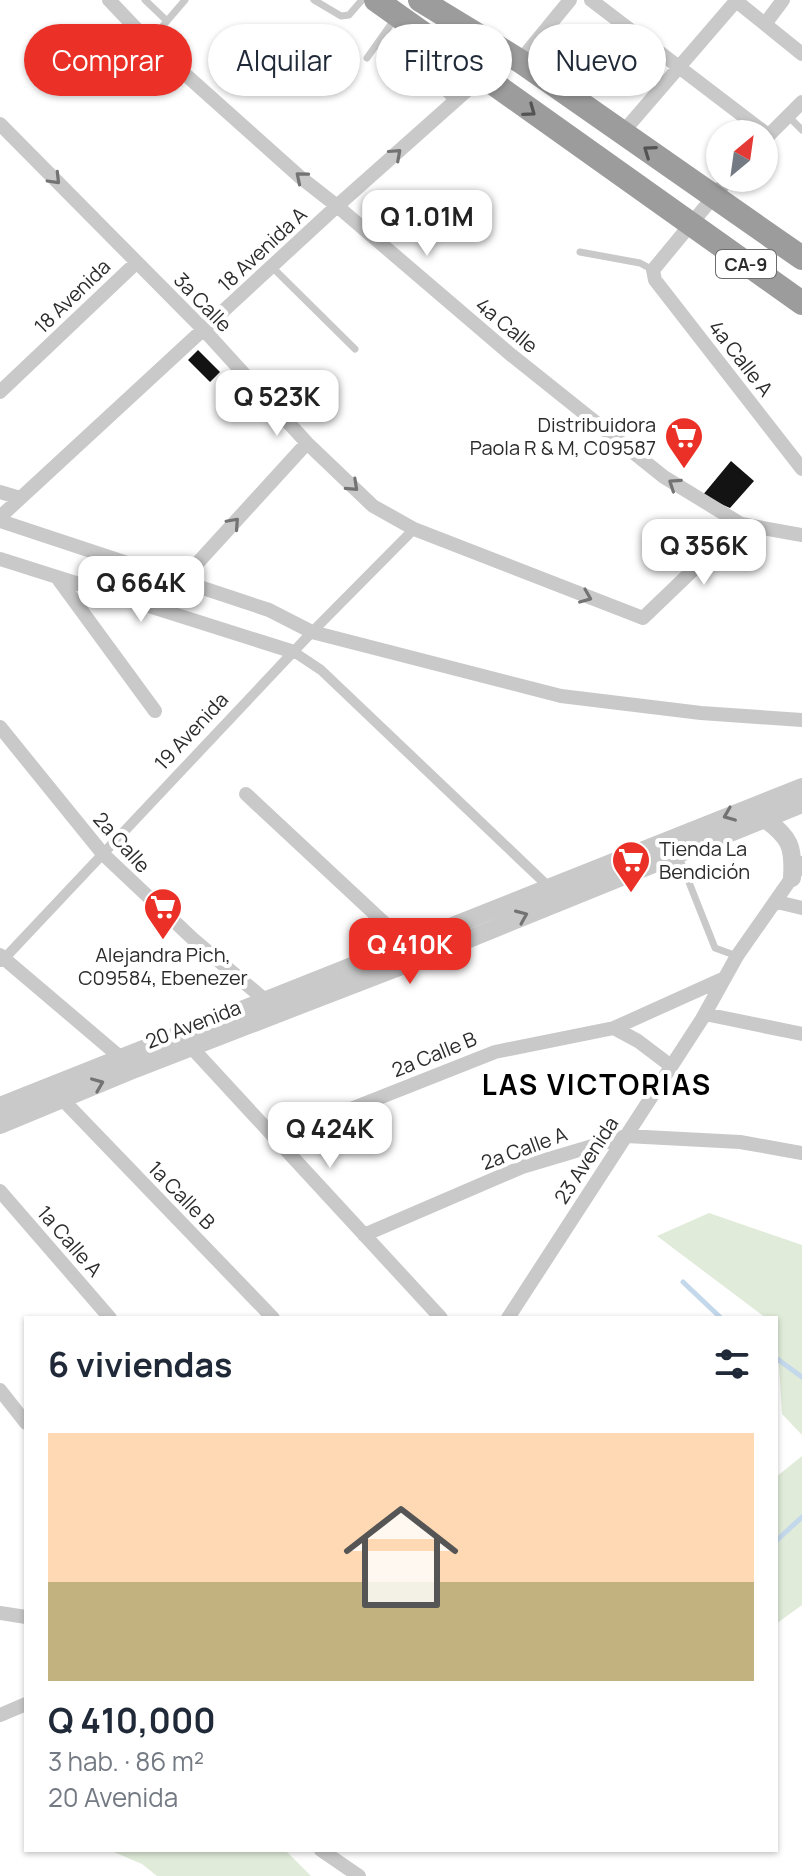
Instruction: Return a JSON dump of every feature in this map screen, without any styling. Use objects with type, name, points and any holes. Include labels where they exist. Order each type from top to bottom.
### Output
[{"type":"highway","name":"CA-9","points":[[376,0],[409,24]]},
{"type":"highway","name":"CA-9","points":[[420,0],[520,61],[623,132],[706,179]]},
{"type":"highway","name":"CA-9","points":[[509,96],[802,303]]},
{"type":"highway","points":[[591,154],[614,156],[681,203],[703,201],[715,192]]},
{"type":"highway","name":"CA-9","points":[[727,192],[800,256]]},
{"type":"highway","points":[[690,225],[708,217],[725,218],[777,254],[800,256]]},
{"type":"street","name":"4a Calle","points":[[109,0],[132,24]]},
{"type":"street","points":[[520,61],[570,0]]},
{"type":"street","points":[[591,0],[744,120]]},
{"type":"street","points":[[623,132],[736,0],[802,54]]},
{"type":"street","points":[[765,24],[783,0]]},
{"type":"street","name":"4a Calle","points":[[192,80],[300,177],[510,354],[664,477],[741,524],[802,535]]},
{"type":"street","name":"18 Avenida A","points":[[0,519],[337,206],[461,96]]},
{"type":"street","points":[[778,126],[802,102]]},
{"type":"street","name":"3a Calle","points":[[0,124],[204,330],[307,443],[373,506],[414,529],[643,618],[741,524]]},
{"type":"street","points":[[653,270],[717,192]]},
{"type":"street","name":"18 Avenida","points":[[0,392],[136,263]]},
{"type":"street","name":"4a Calle A","points":[[653,270],[657,284],[802,469]]},
{"type":"street","points":[[182,580],[307,443]]},
{"type":"street","points":[[0,492],[20,498]]},
{"type":"street","points":[[0,519],[269,610],[312,632],[561,696],[701,713],[802,720]]},
{"type":"street","name":"19 Avenida","points":[[1,959],[414,529]]},
{"type":"street","points":[[0,559],[294,652],[321,670],[556,894]]},
{"type":"street","points":[[59,580],[155,711]]},
{"type":"street","name":"2a Calle","points":[[0,727],[103,854],[181,929],[265,1000]]},
{"type":"street","name":"20 Avenida","points":[[0,1125],[394,969],[556,894],[802,787]]},
{"type":"street","points":[[246,794],[408,945]]},
{"type":"street","name":"20 Avenida","points":[[0,1106],[408,945],[677,854],[802,804]]},
{"type":"street","points":[[765,819],[784,832],[797,870]]},
{"type":"street","name":"23 Avenida","points":[[509,1316],[705,1014],[737,956],[797,870]]},
{"type":"street","points":[[777,902],[802,908]]},
{"type":"street","points":[[1,959],[120,1057]]},
{"type":"street","name":"2a Calle B","points":[[275,1139],[495,1052],[614,1028],[726,977]]},
{"type":"street","points":[[705,1014],[802,1034]]},
{"type":"street","points":[[614,1028],[638,1041],[671,1066]]},
{"type":"street","points":[[192,1048],[439,1316]]},
{"type":"street","name":"1a Calle B","points":[[62,1099],[271,1316]]},
{"type":"street","name":"2a Calle A","points":[[364,1235],[522,1167],[626,1136],[761,1144],[802,1153]]},
{"type":"street","name":"1a Calle A","points":[[0,1191],[108,1316]]},
{"type":"street","points":[[0,1390],[24,1420]]},
{"type":"street","points":[[1,1612],[24,1617]]},
{"type":"street","points":[[0,1715],[24,1705]]},
{"type":"street","points":[[324,1852],[359,1876]]},
{"type":"lane","points":[[145,0],[167,21]]},
{"type":"lane","points":[[164,24],[185,0]]},
{"type":"lane","points":[[314,0],[341,16],[349,15],[362,0]]},
{"type":"lane","points":[[367,58],[397,15]]},
{"type":"lane","points":[[448,96],[454,102]]},
{"type":"lane","points":[[788,116],[802,130]]},
{"type":"lane","points":[[580,252],[640,263],[653,270]]},
{"type":"lane","points":[[272,267],[355,349]]},
{"type":"lane","points":[[677,854],[715,948],[737,956]]},
{"type":"green space","points":[[709,1213],[802,1245],[802,1435],[782,1414],[778,1316],[763,1316],[657,1236]]},
{"type":"green space","points":[[802,1456],[802,1605],[778,1623],[778,1475]]},
{"type":"green space","points":[[114,1852],[287,1852],[311,1876],[157,1876],[142,1864]]},
{"type":"building","points":[[198,350],[220,372],[210,382],[188,360]]},
{"type":"building","points":[[731,461],[754,481],[730,508],[702,496]]},
{"type":"waterway","points":[[683,1282],[719,1316]]},
{"type":"waterway","points":[[778,1359],[802,1377]]},
{"type":"waterway","points":[[778,1539],[802,1517]]},
{"type":"place","name":"Distribuidora Paola R & M, C09587","points":[[684,470]]},
{"type":"place","name":"Tienda La Bendición","points":[[631,894]]},
{"type":"place","name":"Alejandra Pich, C09584, Ebenezer","points":[[163,941]]},
{"type":"district","name":"LAS VICTORIAS","points":[[597,1084]]}]
